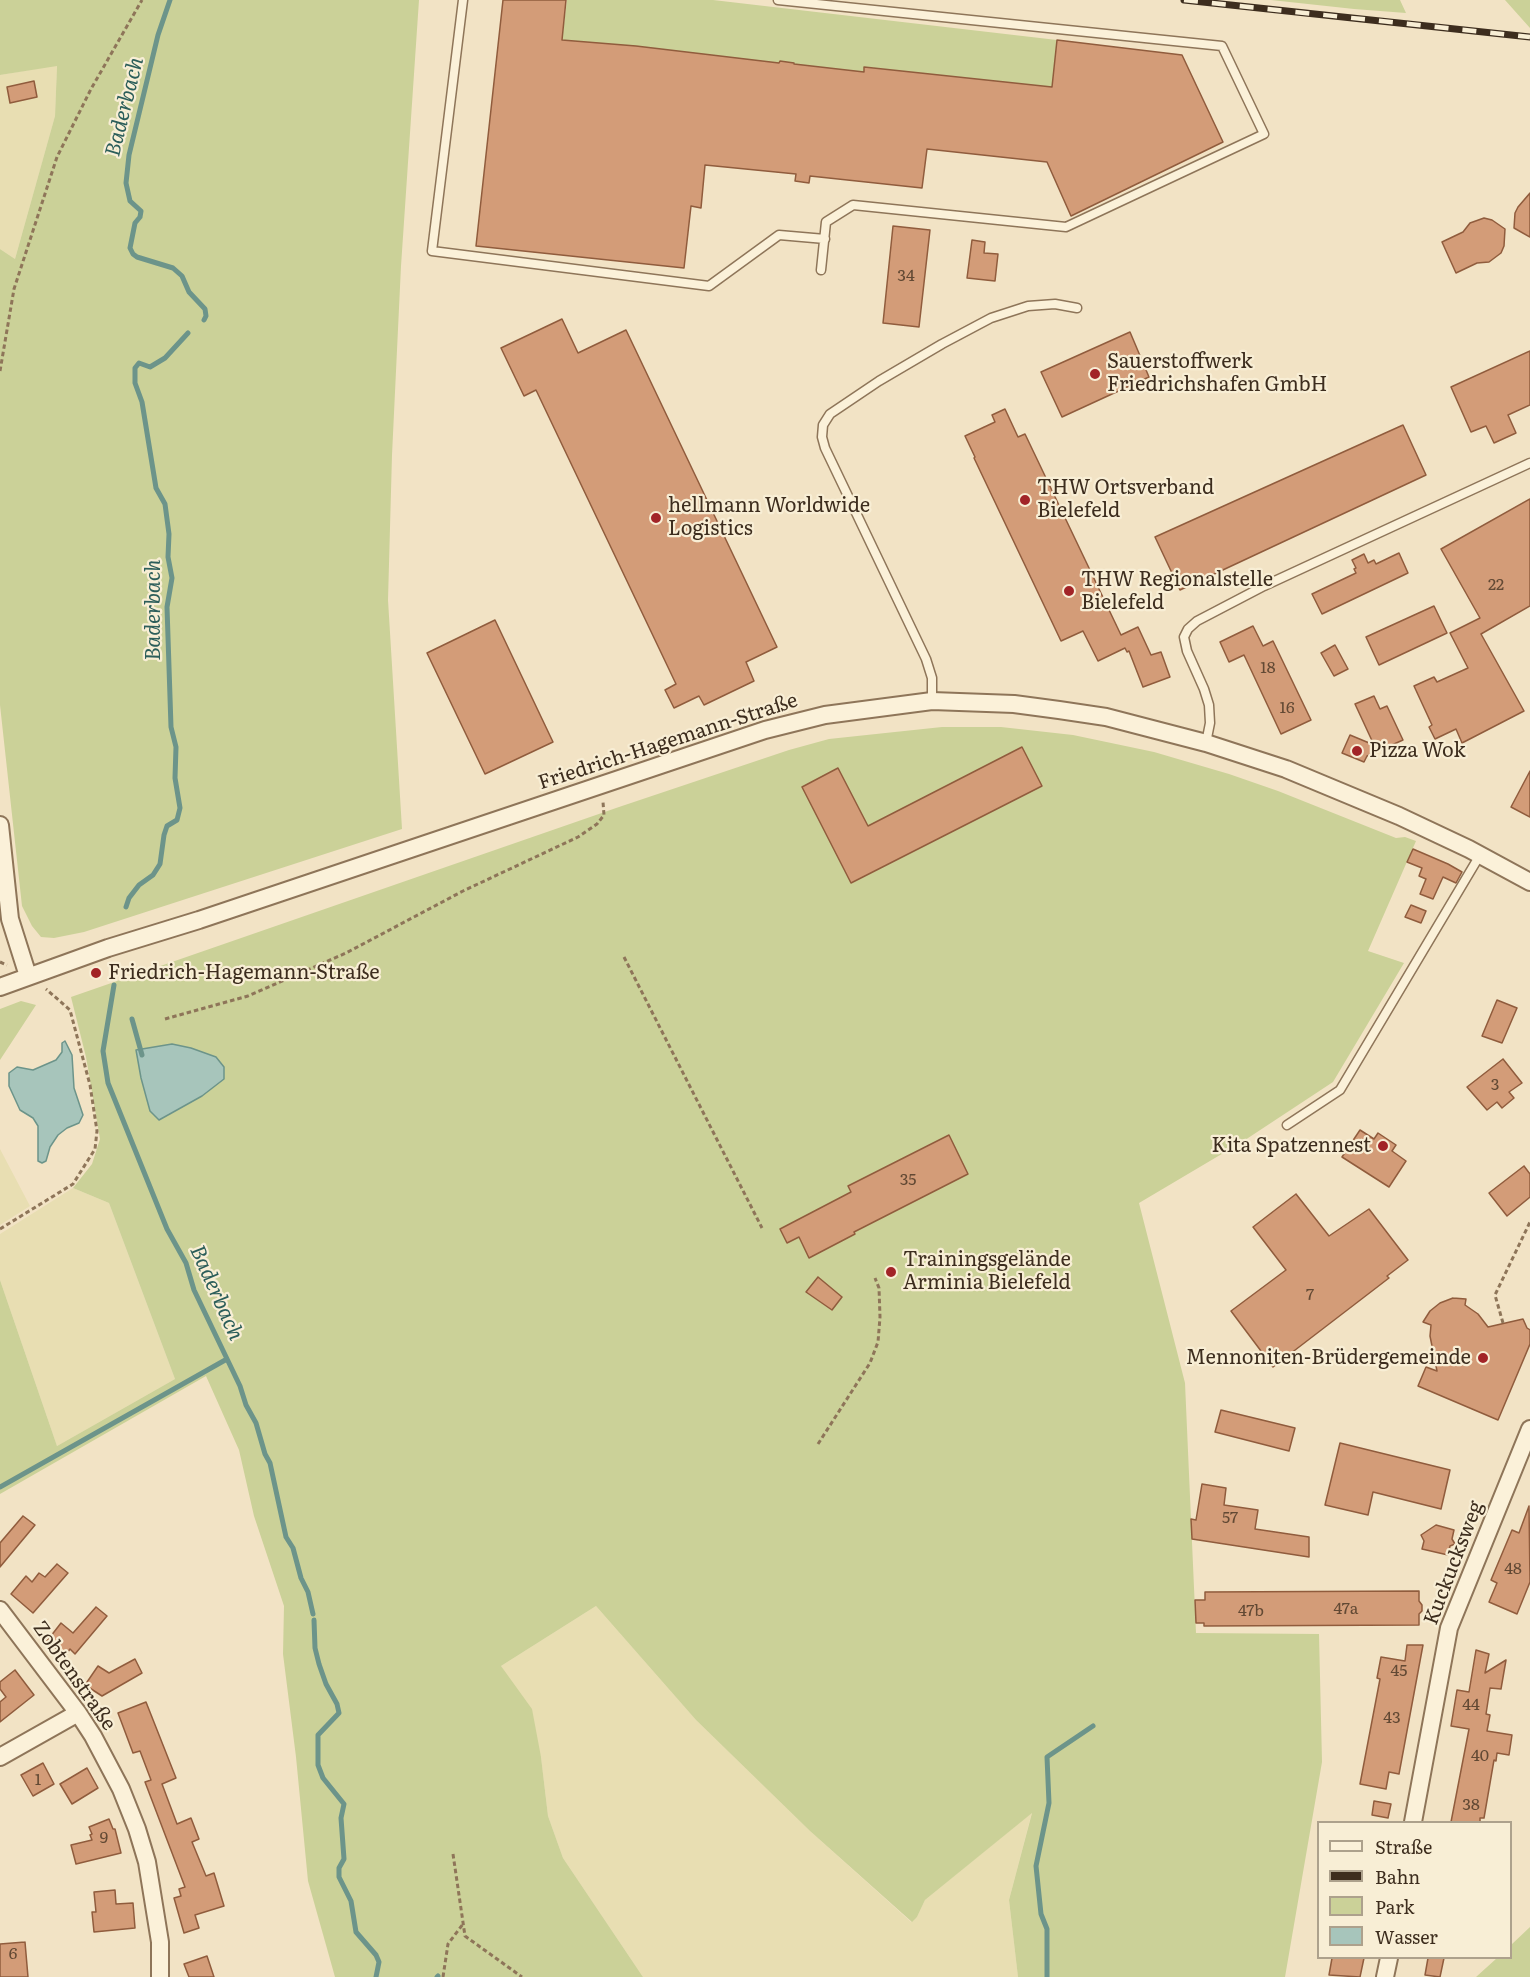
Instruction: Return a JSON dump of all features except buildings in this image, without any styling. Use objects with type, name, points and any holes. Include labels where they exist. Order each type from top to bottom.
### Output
[{"type":"street","name":"Friedrich-Hagemann-Straße","points":[[0,987],[775,728],[825,715],[933,701],[1014,704],[1106,717],[1206,743],[1286,769],[1399,816],[1530,882]]},
{"type":"street","points":[[0,825],[10,920],[28,976]]},
{"type":"street","name":"Kuckucksweg","points":[[1413,1821],[1449,1628],[1530,1429]]},
{"type":"street","name":"Zobtenstraße","points":[[0,1610],[78,1713],[121,1789],[147,1862],[160,1942],[160,1977]]},
{"type":"street","points":[[0,1757],[78,1713]]},
{"type":"street","points":[[1385,1977],[1389,1959]]},
{"type":"lane","points":[[463,0],[432,251],[709,286],[779,235],[825,239]]},
{"type":"lane","points":[[778,0],[1222,46],[1264,134],[1066,226],[853,205],[826,222],[821,270]]},
{"type":"lane","points":[[933,701],[932,678],[926,659],[825,448],[822,437],[823,425],[830,414],[879,381],[991,318],[1028,306],[1055,304],[1077,308]]},
{"type":"lane","points":[[1206,743],[1210,723],[1209,705],[1187,651],[1184,637],[1188,628],[1264,586],[1530,463]]},
{"type":"lane","points":[[1287,1125],[1340,1090],[1480,855]]},
{"type":"path","points":[[0,371],[14,289],[57,157],[142,0]]},
{"type":"path","points":[[165,1019],[248,996],[346,953],[463,891],[578,837],[597,824],[604,815],[605,806],[597,786]]},
{"type":"path","points":[[624,957],[762,1228]]},
{"type":"path","points":[[0,1229],[73,1184],[95,1149],[97,1131],[90,1084],[70,1010],[28,976]]},
{"type":"path","points":[[1503,1323],[1495,1295],[1530,1222]]},
{"type":"path","points":[[818,1444],[870,1364],[878,1342],[879,1288],[875,1278]]},
{"type":"path","points":[[453,1854],[465,1936],[522,1977]]},
{"type":"path","points":[[443,1977],[448,1944],[463,1924]]},
{"type":"shaded area","points":[[57,65],[55,116],[15,259],[0,249],[0,75]]},
{"type":"shaded area","points":[[0,1149],[30,1206],[0,1225]]},
{"type":"shaded area","points":[[73,1188],[109,1203],[175,1379],[57,1446],[0,1280],[0,1234]]},
{"type":"shaded area","points":[[596,1606],[696,1720],[810,1831],[911,1922],[917,1917],[925,1900],[1032,1812],[1009,1900],[1018,1977],[643,1977],[563,1858],[548,1816],[541,1757],[501,1666]]},
{"type":"green space","points":[[0,0],[419,0],[401,266],[388,600],[402,829],[84,932],[54,938],[41,937],[32,926],[22,906],[0,705],[0,249],[15,259],[55,116],[57,66],[0,75]]},
{"type":"green space","points":[[567,0],[713,0],[1057,40],[1052,87],[865,67],[864,72],[562,40]]},
{"type":"green space","points":[[1271,0],[1400,0],[1406,13],[1354,9]]},
{"type":"green space","points":[[1505,0],[1530,0],[1530,28]]},
{"type":"green space","points":[[942,727],[1001,727],[1073,735],[1154,752],[1278,791],[1396,838],[1405,837],[1416,841],[1368,951],[1404,963],[1333,1082],[1242,1142],[1139,1203],[1185,1383],[1196,1633],[1319,1634],[1322,1762],[1285,1977],[1018,1977],[1009,1900],[1032,1813],[925,1900],[912,1922],[810,1831],[696,1720],[596,1606],[501,1666],[532,1709],[541,1757],[548,1816],[563,1858],[643,1977],[335,1977],[308,1881],[283,1654],[284,1606],[254,1516],[239,1450],[206,1376],[0,1494],[0,1280],[57,1446],[175,1379],[109,1203],[73,1188],[92,1164],[100,1139],[86,1057],[71,997],[789,750],[829,739]]},
{"type":"green space","points":[[21,1001],[36,1005],[0,1060],[0,1009]]},
{"type":"green space","points":[[1530,1927],[1530,1977],[1476,1977],[1496,1959],[1512,1959],[1512,1944]]},
{"type":"water","points":[[65,1041],[72,1055],[74,1088],[83,1115],[79,1123],[58,1135],[50,1147],[46,1161],[42,1163],[38,1161],[38,1126],[33,1118],[20,1110],[9,1086],[9,1073],[17,1067],[33,1070],[56,1060],[62,1052],[62,1043]]},
{"type":"water","points":[[172,1044],[216,1057],[224,1067],[224,1079],[202,1096],[159,1120],[150,1111],[136,1050]]},
{"type":"waterway","name":"Baderbach","points":[[170,0],[158,35],[129,155],[126,183],[130,201],[141,211],[135,223],[130,248],[137,257],[173,268],[182,276],[189,292],[205,309],[204,320]]},
{"type":"waterway","name":"Baderbach","points":[[126,907],[129,898],[139,885],[153,875],[160,864],[167,826],[177,820],[180,808],[175,778],[176,747],[171,727],[167,607],[172,578],[168,557],[169,534],[165,504],[156,488],[142,402],[135,383],[135,368],[139,363],[150,367],[165,358],[188,333]]},
{"type":"waterway","name":"Baderbach","points":[[114,985],[103,1051],[108,1083],[167,1229],[186,1263],[194,1290],[256,1423],[270,1463],[286,1537],[293,1548],[313,1614]]},
{"type":"waterway","name":"Baderbach","points":[[132,1019],[142,1055]]},
{"type":"waterway","points":[[0,1487],[227,1359]]},
{"type":"waterway","name":"Baderbach","points":[[314,1620],[315,1648],[319,1664],[339,1713],[318,1735],[318,1765],[323,1778],[344,1804],[341,1818],[344,1859],[339,1868],[339,1877],[351,1901],[356,1932],[376,1955],[379,1962],[376,1977]]},
{"type":"waterway","points":[[1047,1977],[1047,1929],[1041,1914],[1036,1866],[1049,1803],[1047,1757],[1093,1726]]},
{"type":"railway","points":[[1184,0],[1530,37]]},
{"type":"place","name":"Sauerstoffwerk Friedrichshafen GmbH","points":[[1095,374]]},
{"type":"place","name":"THW Ortsverband Bielefeld","points":[[1025,500]]},
{"type":"place","name":"hellmann Worldwide Logistics","points":[[656,518]]},
{"type":"place","name":"THW Regionalstelle Bielefeld","points":[[1069,591]]},
{"type":"place","name":"Pizza Wok","points":[[1357,751]]},
{"type":"place","name":"Friedrich-Hagemann-Straße","points":[[96,973]]},
{"type":"place","name":"Kita Spatzennest","points":[[1383,1146]]},
{"type":"place","name":"Trainingsgelände Arminia Bielefeld","points":[[891,1272]]},
{"type":"place","name":"Mennoniten-Brüdergemeinde","points":[[1483,1358]]}]
